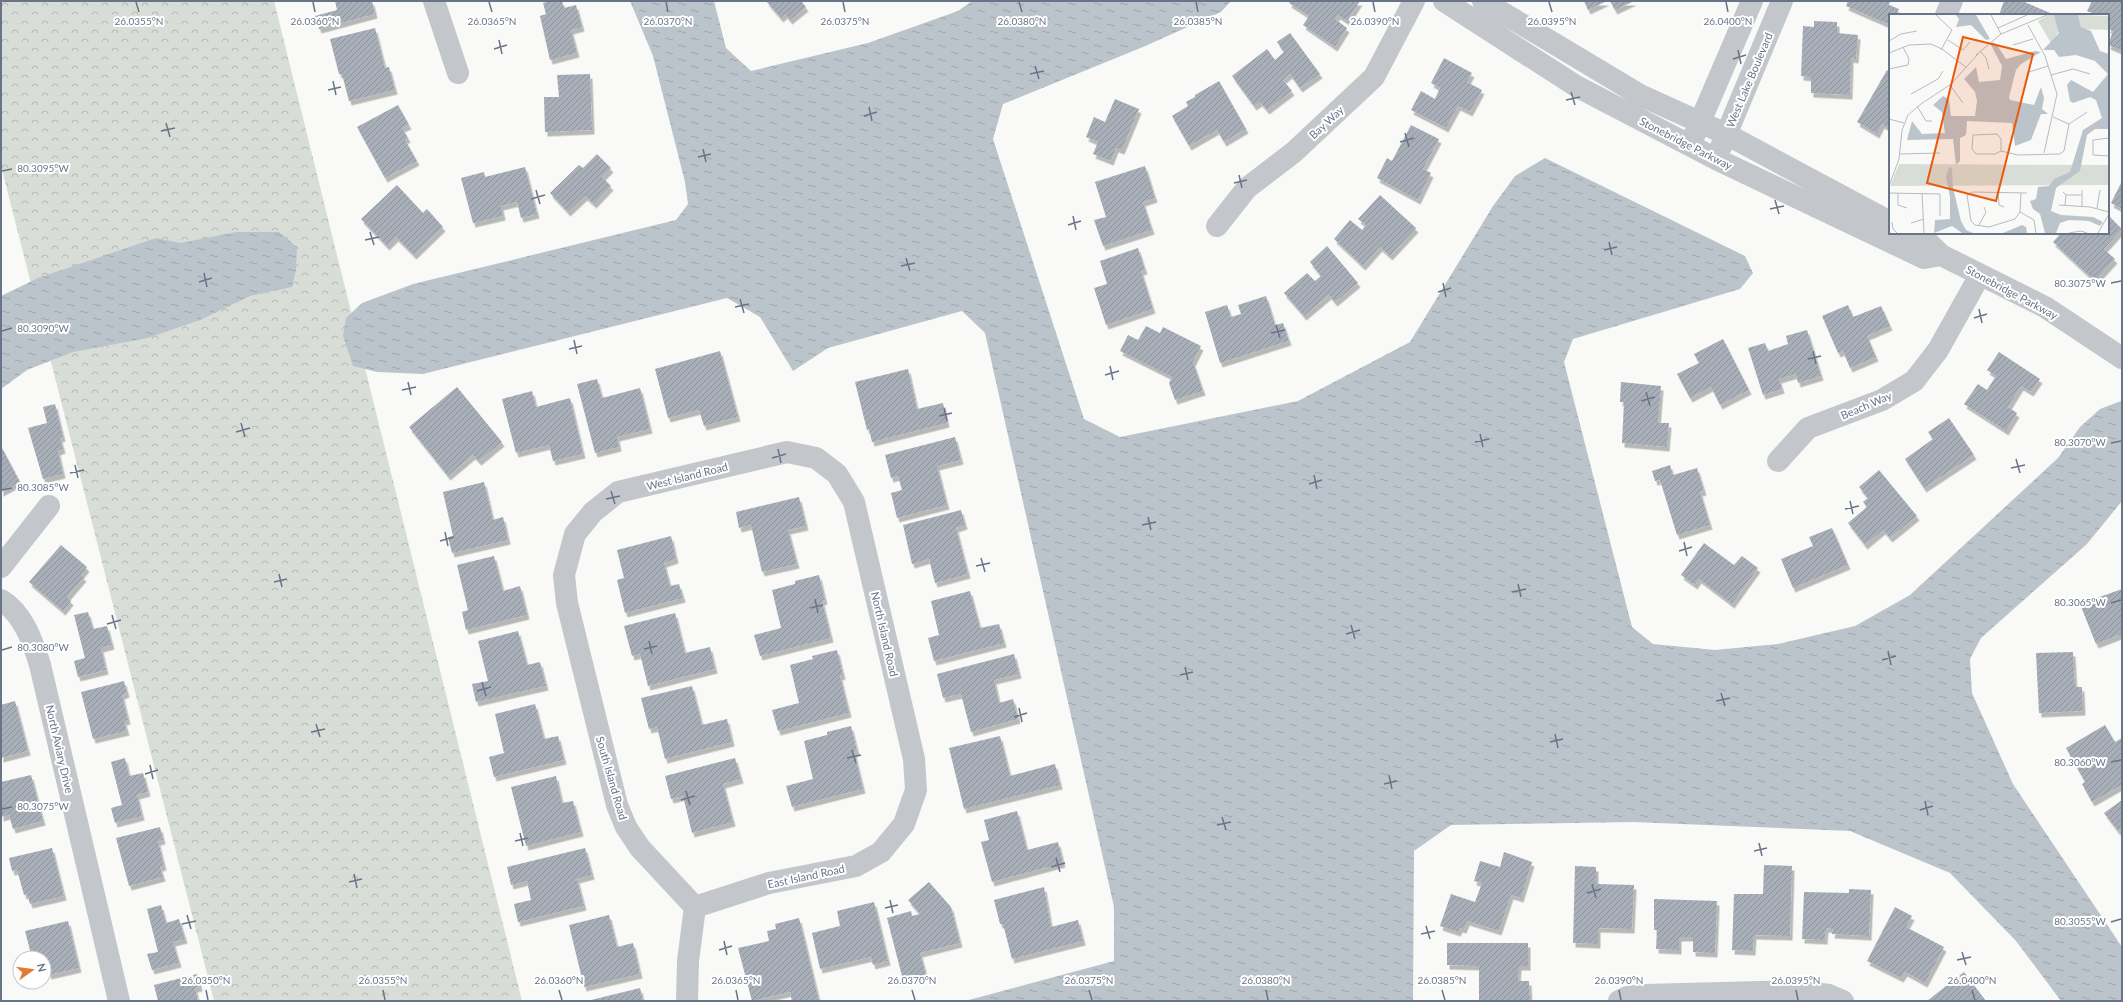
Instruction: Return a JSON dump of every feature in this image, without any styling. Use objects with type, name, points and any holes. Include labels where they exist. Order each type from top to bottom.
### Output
[{"type":"street","points":[[434,1],[458,73]]},
{"type":"street","name":"Bay Way","points":[[1217,226],[1248,188],[1294,152],[1374,77],[1414,1]]},
{"type":"street","name":"Stonebridge Parkway","points":[[1444,1],[1576,86],[1690,146],[1924,258],[1941,255]]},
{"type":"street","name":"Stonebridge Parkway","points":[[1483,1],[1640,95],[1726,134],[1889,221]]},
{"type":"street","points":[[1690,146],[1752,1]]},
{"type":"street","name":"West Lake Boulevard","points":[[1716,159],[1782,1]]},
{"type":"street","points":[[1946,14],[1952,1]]},
{"type":"street","name":"Stonebridge Parkway","points":[[1912,234],[1929,243],[1941,255],[2045,307],[2121,357]]},
{"type":"street","name":"Beach Way","points":[[1778,462],[1808,428],[1882,400],[1914,381],[1938,350],[1980,275]]},
{"type":"street","name":"West Island Road","points":[[575,534],[593,512],[618,492],[787,452],[816,458]]},
{"type":"street","name":"North Island Road","points":[[816,458],[837,474],[854,502],[914,759],[916,790],[904,824]]},
{"type":"street","points":[[1,567],[49,506]]},
{"type":"street","name":"South Island Road","points":[[575,534],[564,575],[567,603],[617,805],[626,827],[640,848],[694,907]]},
{"type":"street","name":"North Aviary Drive","points":[[1,600],[22,623],[34,647],[40,665],[119,1001]]},
{"type":"street","name":"East Island Road","points":[[694,907],[769,883],[856,866],[881,852],[904,824]]},
{"type":"street","points":[[687,1001],[688,961],[694,907]]},
{"type":"street","points":[[1619,1001],[1627,997],[1644,995],[1776,990],[1829,994],[1843,1001]]},
{"type":"green space","points":[[1,1],[274,1],[522,1001],[214,1001],[1,166]]},
{"type":"water","points":[[630,1],[714,1],[726,48],[751,71],[868,43],[958,11],[972,1],[1231,1],[1221,12],[1143,47],[1003,104],[993,139],[1084,419],[1120,437],[1298,401],[1410,342],[1493,206],[1515,176],[1545,158],[1745,256],[1753,273],[1740,289],[1573,339],[1564,362],[1632,627],[1653,644],[1715,650],[1778,644],[1855,626],[1910,595],[2058,458],[2080,427],[2100,409],[2121,401],[2122,501],[2087,544],[1981,638],[1970,659],[1972,693],[2013,784],[2122,947],[2122,1001],[2061,1001],[2016,941],[1950,873],[1850,831],[1633,822],[1451,825],[1414,851],[1413,1001],[965,1001],[1114,961],[1114,907],[985,333],[962,311],[828,348],[793,371],[760,317],[727,298],[423,374],[377,372],[353,366],[343,336],[346,318],[362,303],[413,284],[676,220],[688,204],[685,182],[653,56]]},
{"type":"water","points":[[236,232],[279,232],[297,247],[296,270],[292,287],[250,296],[200,320],[148,338],[73,352],[27,370],[1,389],[1,296],[38,278],[156,238],[181,243]]},
{"type":"building","points":[[335,1],[372,1],[375,14],[319,29],[315,16],[337,10]]},
{"type":"building","points":[[550,1],[562,1],[564,8],[576,5],[582,27],[571,30],[577,53],[550,60],[540,16],[546,14],[543,3]]},
{"type":"building","points":[[766,1],[801,1],[806,7],[790,20],[785,14],[781,18]]},
{"type":"building","points":[[1290,1],[1360,1],[1347,21],[1338,15],[1335,19],[1347,28],[1335,47],[1303,25],[1309,16],[1289,3]]},
{"type":"building","points":[[1584,1],[1607,1],[1588,10]]},
{"type":"building","points":[[1610,1],[1634,1],[1615,10]]},
{"type":"building","points":[[1848,1],[1890,1],[1889,5],[1899,9],[1896,14],[1889,14],[1889,25],[1846,6]]},
{"type":"building","points":[[2004,1],[2022,1],[2053,14],[1999,14]]},
{"type":"building","points":[[2092,1],[2122,1],[2122,51],[2109,45],[2113,31],[2109,29],[2109,14],[2094,14],[2087,11]]},
{"type":"building","points":[[1814,21],[1837,22],[1837,33],[1858,35],[1856,59],[1851,58],[1850,95],[1811,93],[1811,77],[1801,76],[1803,26],[1814,27]]},
{"type":"building","points":[[375,28],[385,68],[389,67],[395,90],[349,101],[342,74],[339,74],[330,39]]},
{"type":"building","points":[[1290,33],[1320,74],[1300,88],[1290,74],[1283,80],[1292,91],[1267,110],[1260,102],[1254,106],[1232,76],[1267,49],[1275,60],[1284,52],[1277,42]]},
{"type":"building","points":[[1444,58],[1472,73],[1467,82],[1482,90],[1470,112],[1458,106],[1446,128],[1411,110],[1421,91],[1435,99],[1440,88],[1431,83]]},
{"type":"building","points":[[1887,70],[1889,71],[1889,128],[1882,124],[1877,134],[1857,122]]},
{"type":"building","points":[[590,74],[592,130],[545,132],[544,97],[559,97],[557,75]]},
{"type":"building","points":[[1219,81],[1246,129],[1224,142],[1217,130],[1189,146],[1172,116],[1188,106],[1186,102],[1195,97],[1195,95]]},
{"type":"building","points":[[1115,99],[1139,109],[1122,150],[1116,148],[1111,161],[1093,154],[1098,142],[1086,137],[1094,117],[1105,122]]},
{"type":"building","points":[[398,105],[409,125],[402,128],[408,138],[405,140],[417,161],[385,178],[357,127]]},
{"type":"building","points":[[1411,125],[1439,139],[1423,169],[1431,173],[1418,200],[1377,178],[1387,158],[1392,161]]},
{"type":"building","points":[[597,154],[611,168],[602,177],[611,186],[594,204],[585,196],[568,212],[550,193],[579,165],[583,168]]},
{"type":"building","points":[[1145,166],[1155,198],[1143,202],[1152,230],[1103,246],[1094,220],[1106,217],[1095,182]]},
{"type":"building","points":[[525,167],[537,214],[521,218],[517,202],[501,206],[503,216],[473,223],[461,178],[484,172],[485,177]]},
{"type":"building","points":[[2122,181],[2122,209],[2111,203]]},
{"type":"building","points":[[397,185],[423,213],[427,209],[443,227],[414,255],[396,237],[387,246],[361,219]]},
{"type":"building","points":[[1380,195],[1416,228],[1390,256],[1380,247],[1363,266],[1334,239],[1350,220],[1362,230],[1366,225],[1358,219]]},
{"type":"building","points":[[2109,216],[2122,229],[2104,249],[2115,259],[2095,281],[2053,242],[2060,234],[2109,234]]},
{"type":"building","points":[[1327,246],[1358,283],[1335,302],[1329,295],[1304,316],[1284,293],[1307,273],[1315,281],[1321,276],[1310,262]]},
{"type":"building","points":[[1138,248],[1145,270],[1141,271],[1153,309],[1106,325],[1094,288],[1107,284],[1100,261]]},
{"type":"building","points":[[1266,296],[1275,325],[1283,323],[1289,341],[1220,363],[1205,312],[1227,305],[1231,317],[1241,314],[1238,305]]},
{"type":"building","points":[[1848,305],[1853,317],[1881,306],[1890,326],[1867,336],[1876,357],[1850,368],[1843,351],[1838,353],[1822,316]]},
{"type":"building","points":[[1146,326],[1160,333],[1163,327],[1201,346],[1193,362],[1203,391],[1175,400],[1169,383],[1172,377],[1120,351],[1128,335],[1138,340]]},
{"type":"building","points":[[1807,330],[1821,376],[1798,383],[1796,374],[1779,379],[1782,389],[1763,395],[1748,348],[1765,343],[1768,351],[1788,344],[1786,336]]},
{"type":"building","points":[[1723,339],[1749,390],[1720,405],[1711,387],[1690,398],[1677,374],[1699,363],[1694,354]]},
{"type":"building","points":[[720,351],[738,417],[704,426],[699,410],[668,418],[655,369]]},
{"type":"building","points":[[1999,352],[2040,379],[2031,392],[2021,386],[2008,407],[2017,413],[2006,431],[1964,404],[1978,384],[1987,390],[1996,376],[1987,370]]},
{"type":"building","points":[[908,369],[917,409],[943,403],[947,423],[872,442],[869,429],[867,430],[855,382]]},
{"type":"building","points":[[597,379],[602,398],[640,388],[650,429],[617,437],[619,447],[595,453],[577,384]]},
{"type":"building","points":[[1621,382],[1661,386],[1658,423],[1669,423],[1667,447],[1622,443],[1624,402],[1620,402]]},
{"type":"building","points":[[457,387],[502,442],[479,461],[473,455],[448,476],[409,427]]},
{"type":"building","points":[[532,391],[536,407],[570,398],[583,454],[553,461],[549,445],[516,453],[502,399]]},
{"type":"building","points":[[55,404],[63,437],[60,438],[63,449],[58,451],[63,474],[43,479],[28,428],[47,423],[43,407]]},
{"type":"building","points":[[1949,418],[1974,455],[1924,488],[1905,459],[1933,439],[1928,432]]},
{"type":"building","points":[[955,437],[961,460],[937,466],[947,505],[897,518],[891,493],[902,490],[898,476],[891,478],[885,455]]},
{"type":"building","points":[[1,446],[20,482],[1,492]]},
{"type":"building","points":[[1670,465],[1673,475],[1697,468],[1704,491],[1700,492],[1710,525],[1677,535],[1660,480],[1655,481],[1652,471]]},
{"type":"building","points":[[1879,470],[1917,516],[1890,538],[1883,530],[1865,545],[1848,523],[1867,507],[1863,502],[1868,498],[1859,487]]},
{"type":"building","points":[[484,482],[493,520],[503,517],[508,540],[452,553],[448,537],[453,536],[443,492]]},
{"type":"building","points":[[799,497],[806,526],[788,530],[797,564],[762,572],[751,525],[739,528],[736,512]]},
{"type":"building","points":[[961,510],[965,525],[956,528],[968,574],[935,583],[929,559],[912,564],[903,525]]},
{"type":"building","points":[[1832,528],[1848,565],[1793,588],[1781,559],[1813,546],[1809,537]]},
{"type":"building","points":[[671,536],[676,559],[664,563],[670,586],[679,584],[683,598],[625,613],[617,580],[624,578],[617,550]]},
{"type":"building","points":[[1704,543],[1734,565],[1742,556],[1758,568],[1732,604],[1699,579],[1695,585],[1681,575]]},
{"type":"building","points":[[61,545],[87,567],[81,575],[84,577],[67,597],[71,601],[63,611],[29,582]]},
{"type":"building","points":[[494,556],[503,591],[520,586],[527,615],[466,630],[462,612],[468,610],[457,565]]},
{"type":"building","points":[[819,575],[825,600],[822,601],[831,638],[760,656],[754,635],[781,628],[772,590],[795,584],[795,581]]},
{"type":"building","points":[[2122,589],[2122,634],[2096,644],[2080,604]]},
{"type":"building","points":[[970,591],[980,628],[999,624],[1004,643],[934,661],[928,638],[939,635],[931,601]]},
{"type":"building","points":[[88,612],[93,629],[107,626],[112,645],[101,648],[106,670],[78,677],[74,661],[85,658],[74,615]]},
{"type":"building","points":[[675,613],[685,653],[710,647],[715,669],[648,686],[640,654],[632,656],[624,626]]},
{"type":"building","points":[[518,631],[527,665],[540,662],[546,686],[476,702],[472,684],[488,681],[478,641]]},
{"type":"building","points":[[837,650],[843,675],[840,676],[849,713],[778,731],[772,710],[799,703],[790,665],[813,659],[812,656]]},
{"type":"building","points":[[2073,652],[2075,687],[2082,687],[2083,711],[2039,713],[2036,653]]},
{"type":"building","points":[[1014,654],[1019,674],[994,680],[999,703],[1013,699],[1018,719],[971,732],[961,694],[943,698],[937,674]]},
{"type":"building","points":[[124,681],[127,693],[122,695],[128,720],[124,721],[127,731],[93,739],[81,692]]},
{"type":"building","points":[[692,686],[702,725],[727,719],[732,742],[665,759],[657,727],[649,729],[641,698]]},
{"type":"building","points":[[15,701],[28,751],[1,758],[1,705]]},
{"type":"building","points":[[535,704],[544,739],[558,736],[564,760],[494,777],[489,757],[504,753],[495,714]]},
{"type":"building","points":[[2105,725],[2115,742],[2122,738],[2122,785],[2092,802],[2082,784],[2085,782],[2066,748]]},
{"type":"building","points":[[851,726],[857,751],[854,752],[863,789],[792,807],[786,786],[813,779],[804,741],[827,735],[827,732]]},
{"type":"building","points":[[1000,736],[1010,776],[1055,764],[1060,785],[964,809],[949,748]]},
{"type":"building","points":[[125,758],[129,776],[143,773],[148,792],[137,795],[142,816],[115,823],[111,808],[122,805],[111,762]]},
{"type":"building","points":[[735,758],[741,779],[723,784],[733,822],[692,833],[683,796],[671,799],[665,776]]},
{"type":"building","points":[[31,775],[43,821],[13,829],[9,815],[1,817],[1,782]]},
{"type":"building","points":[[556,776],[562,803],[573,801],[581,832],[526,846],[511,787]]},
{"type":"building","points":[[2122,800],[2122,828],[2118,831],[2104,813]]},
{"type":"building","points":[[1017,811],[1027,850],[1058,842],[1063,863],[992,882],[981,842],[989,840],[984,820]]},
{"type":"building","points":[[160,827],[163,840],[158,841],[164,866],[160,867],[163,877],[129,886],[116,838]]},
{"type":"building","points":[[52,848],[64,896],[30,904],[27,894],[24,895],[17,870],[12,871],[9,858]]},
{"type":"building","points":[[585,848],[592,875],[577,879],[584,906],[518,922],[514,904],[531,900],[527,881],[511,885],[507,867]]},
{"type":"building","points":[[1504,852],[1532,862],[1521,898],[1511,895],[1499,931],[1467,921],[1464,929],[1460,928],[1458,932],[1440,926],[1451,894],[1475,902],[1482,883],[1474,881],[1480,861],[1500,867]]},
{"type":"building","points":[[1764,865],[1792,866],[1790,936],[1754,935],[1753,951],[1732,950],[1734,894],[1763,894]]},
{"type":"building","points":[[1575,866],[1596,867],[1596,884],[1634,885],[1632,929],[1598,928],[1598,944],[1573,943]]},
{"type":"building","points":[[929,882],[951,907],[960,943],[920,953],[926,975],[903,980],[887,918],[911,911],[912,916],[920,914],[908,900]]},
{"type":"building","points":[[1044,887],[1051,927],[1078,920],[1083,941],[1012,959],[1003,924],[1000,924],[994,900]]},
{"type":"building","points":[[1849,889],[1871,890],[1869,936],[1832,934],[1833,929],[1826,928],[1825,940],[1802,939],[1804,892],[1849,893]]},
{"type":"building","points":[[1654,899],[1717,901],[1715,953],[1693,952],[1693,937],[1679,937],[1679,950],[1656,949],[1657,930],[1654,930]]},
{"type":"building","points":[[874,902],[888,961],[873,965],[871,957],[820,969],[812,933],[840,926],[837,911]]},
{"type":"building","points":[[161,905],[166,923],[179,919],[185,939],[173,942],[179,963],[152,970],[147,954],[158,952],[147,909]]},
{"type":"building","points":[[1895,907],[1912,916],[1906,927],[1944,947],[1925,983],[1905,972],[1901,978],[1867,961]]},
{"type":"building","points":[[609,915],[617,947],[633,943],[640,974],[584,987],[569,925]]},
{"type":"building","points":[[799,918],[819,1001],[792,1001],[790,992],[752,1001],[738,948],[769,941],[767,931],[776,929],[775,924]]},
{"type":"building","points":[[68,921],[79,968],[52,974],[52,950],[30,950],[25,931]]},
{"type":"building","points":[[1447,943],[1528,943],[1528,966],[1519,966],[1518,981],[1529,981],[1530,1001],[1479,1001],[1479,966],[1447,965]]},
{"type":"building","points":[[1964,972],[1986,1001],[1927,1001]]},
{"type":"building","points":[[197,974],[200,987],[195,988],[198,1001],[158,1001],[154,985]]},
{"type":"building","points":[[640,988],[643,1001],[591,1001],[591,1000]]}]
